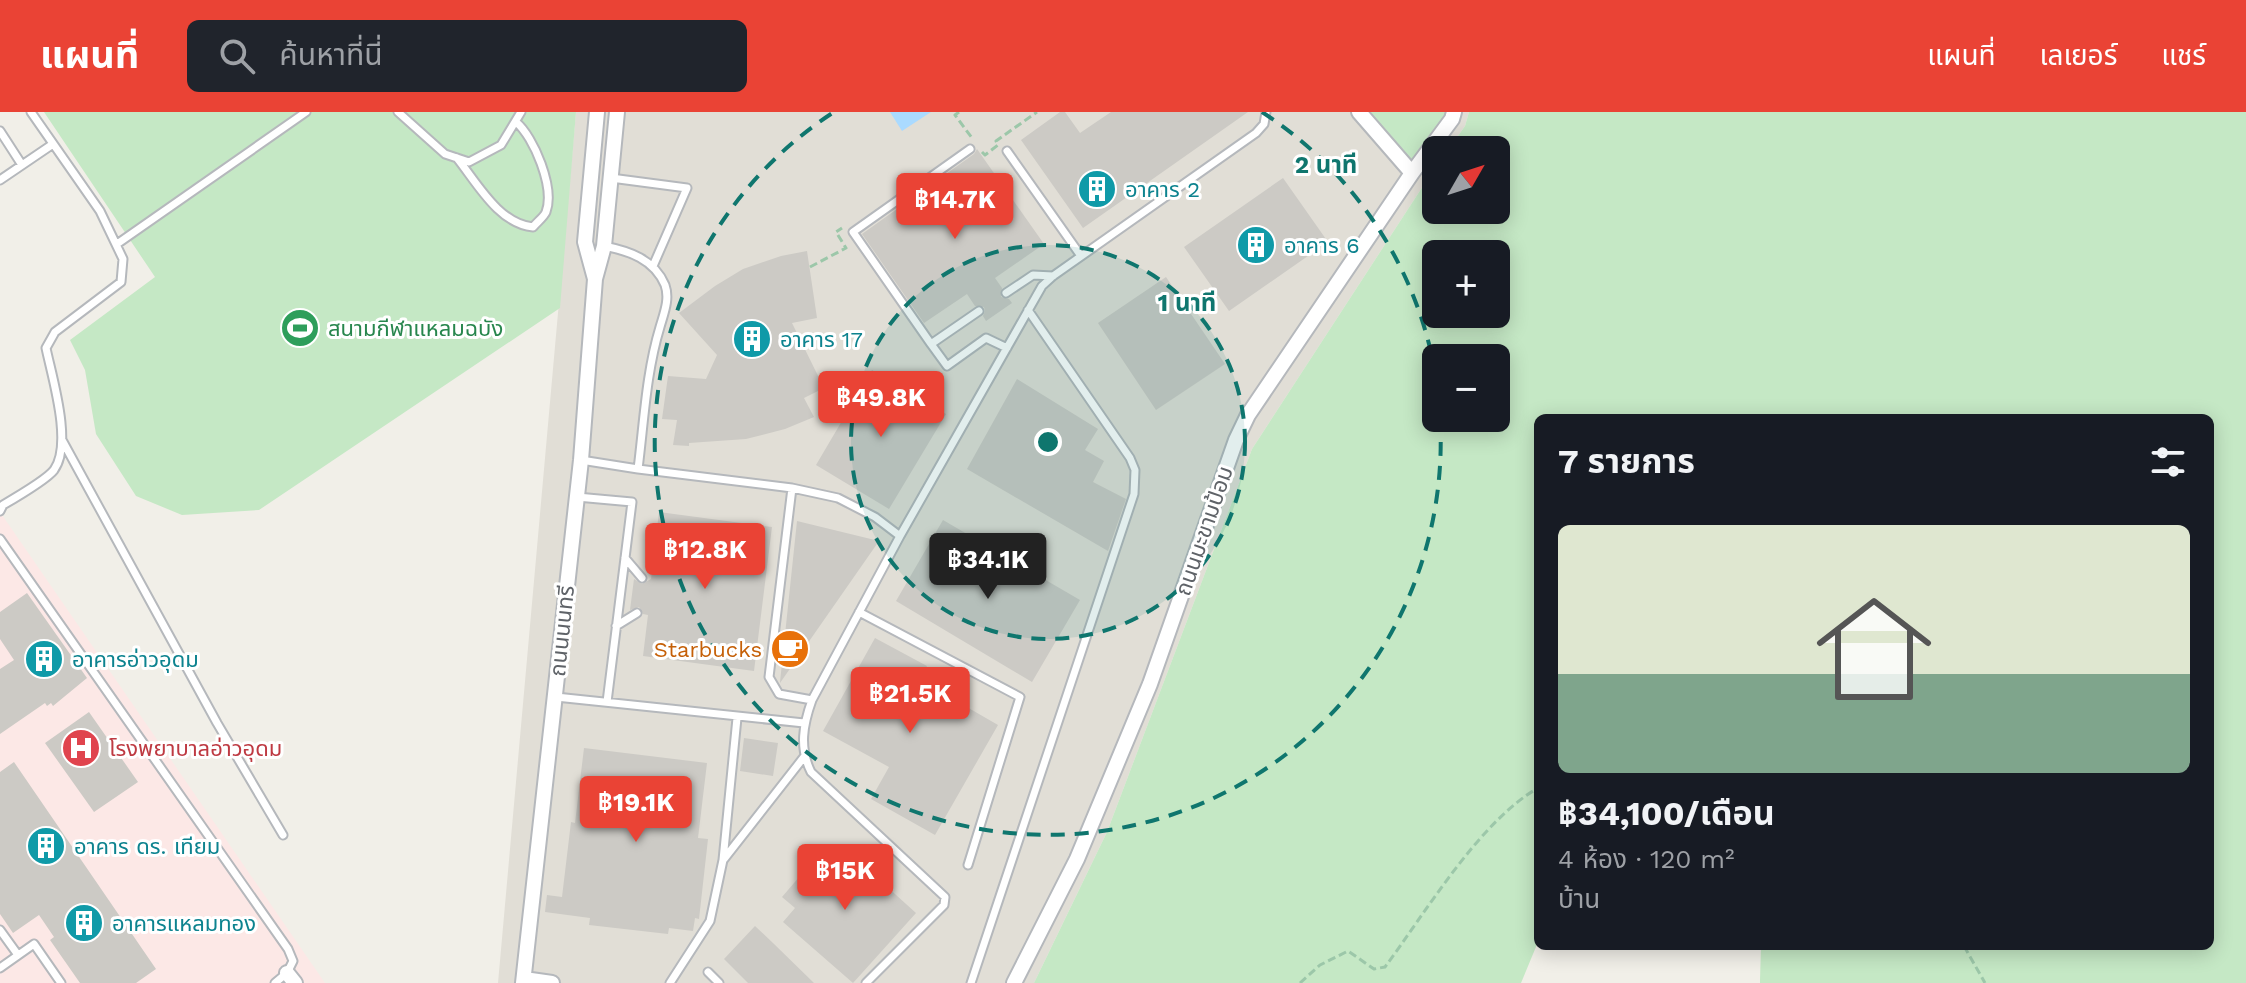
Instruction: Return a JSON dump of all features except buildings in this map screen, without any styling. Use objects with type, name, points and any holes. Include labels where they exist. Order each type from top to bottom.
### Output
[{"type":"street","name":"ถนนนนทรี","points":[[595,279],[585,242],[597,112]]},
{"type":"street","name":"ถนนนนทรี","points":[[523,981],[581,460],[595,279],[604,246],[617,112]]},
{"type":"street","points":[[1359,112],[1412,173]]},
{"type":"street","name":"ถนนมะขามป้อม","points":[[1014,983],[1077,859],[1150,684],[1236,440],[1248,415],[1454,112]]},
{"type":"street","points":[[523,981],[552,983]]},
{"type":"lane","points":[[0,511],[3,505],[54,470],[61,450],[59,406],[46,348],[55,332],[121,282],[123,259],[100,211],[31,112]]},
{"type":"lane","points":[[117,244],[306,112]]},
{"type":"lane","points":[[398,112],[445,154],[469,162],[501,145],[521,112]]},
{"type":"lane","points":[[866,983],[944,905],[945,897],[811,772],[804,757],[804,723],[812,700],[900,536],[1042,286],[1256,133],[1264,124],[1266,112]]},
{"type":"lane","points":[[457,158],[505,216],[516,224],[533,227],[545,213],[547,190],[535,148],[527,132],[516,122]]},
{"type":"lane","points":[[0,131],[22,165]]},
{"type":"lane","points":[[0,180],[53,144]]},
{"type":"lane","points":[[970,149],[853,232],[947,366],[986,338],[1007,348]]},
{"type":"lane","points":[[1007,151],[1081,256]]},
{"type":"lane","points":[[611,178],[687,188],[653,266]]},
{"type":"lane","points":[[604,246],[633,253],[653,266],[665,285],[668,300],[652,354],[638,469]]},
{"type":"lane","points":[[1006,293],[1033,275],[1053,276]]},
{"type":"lane","points":[[971,983],[1134,494],[1135,470],[1130,458],[1028,310]]},
{"type":"lane","points":[[931,344],[979,311]]},
{"type":"lane","points":[[60,438],[217,723],[283,835]]},
{"type":"lane","points":[[581,460],[792,488],[838,498],[875,517],[900,536]]},
{"type":"lane","points":[[792,488],[769,677],[779,694],[812,700]]},
{"type":"lane","points":[[577,497],[632,502],[607,702]]},
{"type":"lane","points":[[0,539],[288,949],[293,961],[285,980]]},
{"type":"lane","points":[[625,558],[642,578]]},
{"type":"lane","points":[[859,612],[1020,697],[968,865]]},
{"type":"lane","points":[[616,626],[637,613]]},
{"type":"lane","points":[[555,697],[804,723]]},
{"type":"lane","points":[[670,983],[710,921],[723,860],[737,718]]},
{"type":"lane","points":[[723,860],[804,757]]},
{"type":"lane","points":[[0,930],[18,955]]},
{"type":"lane","points":[[0,968],[34,944],[61,983]]},
{"type":"lane","points":[[708,972],[719,983]]},
{"type":"path","points":[[959,112],[955,115],[972,138]]},
{"type":"path","points":[[985,155],[998,145],[996,141],[1037,112]]},
{"type":"path","points":[[1300,983],[1320,965],[1348,951],[1374,969],[1385,967],[1482,836],[1521,798],[1534,790]]},
{"type":"path","points":[[1966,950],[1985,983]]},
{"type":"shaded area","points":[[576,112],[1469,112],[1458,136],[1422,136],[1422,188],[1252,449],[1107,832],[1034,983],[498,983]]},
{"type":"shaded area","name":"โรงพยาบาลอ่าวอุดม","points":[[0,512],[325,983],[0,983]]},
{"type":"green space","points":[[44,112],[576,112],[560,308],[259,510],[182,515],[136,496],[96,434],[85,370],[70,340],[155,277]]},
{"type":"green space","points":[[1359,112],[1454,112],[1437,136],[1422,136],[1422,158],[1412,173]]},
{"type":"green space","points":[[1469,112],[2246,112],[2246,983],[1760,983],[1761,950],[2214,950],[2214,414],[1534,414],[1535,950],[1521,983],[1034,983],[1107,832],[1252,449],[1422,188],[1422,224],[1510,224],[1510,136],[1458,136]]},
{"type":"water","points":[[890,112],[931,112],[902,131]]},
{"type":"place","name":"อาคาร 2","points":[[1097,189]]},
{"type":"place","name":"อาคาร 6","points":[[1256,245]]},
{"type":"place","name":"สนามกีฬาแหลมฉบัง","points":[[300,328]]},
{"type":"place","name":"อาคาร 17","points":[[752,339]]},
{"type":"place","name":"Starbucks","points":[[790,649]]},
{"type":"place","name":"อาคารอ่าวอุดม","points":[[44,659]]},
{"type":"place","name":"โรงพยาบาลอ่าวอุดม","points":[[81,748]]},
{"type":"place","name":"อาคาร ดร. เทียม","points":[[46,846]]},
{"type":"place","name":"อาคารแหลมทอง","points":[[84,923]]}]
